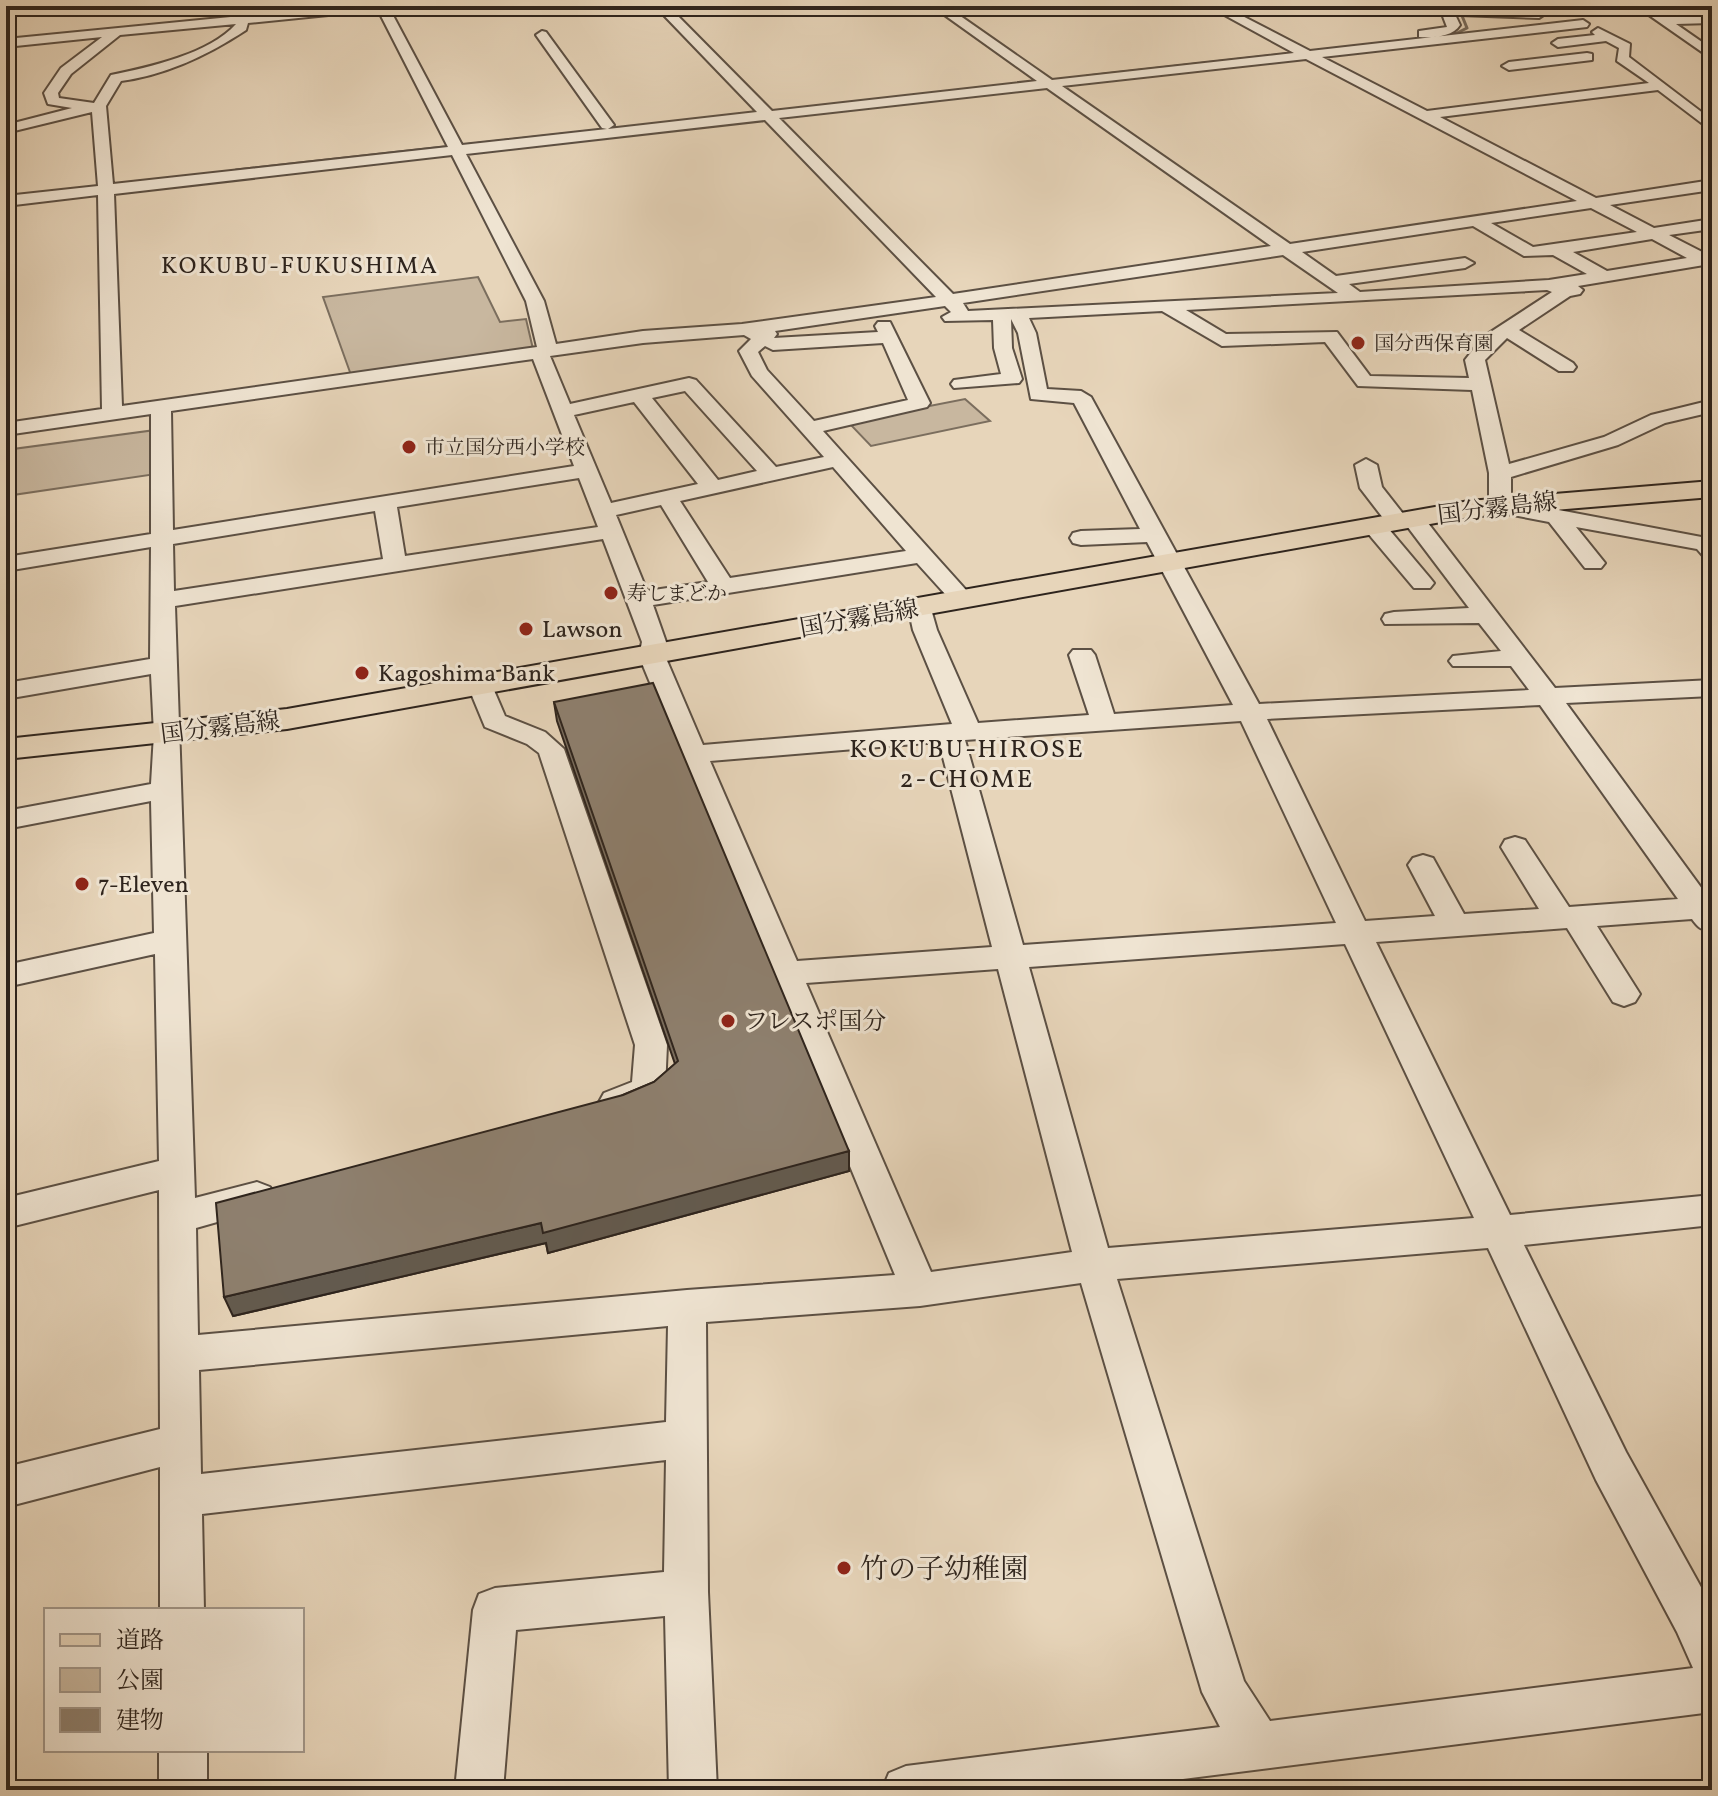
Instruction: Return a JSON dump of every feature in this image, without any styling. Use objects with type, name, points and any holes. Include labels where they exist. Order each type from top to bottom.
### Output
[{"type":"main road","name":"国分霧島線","points":[[6,749],[287,719],[1395,522],[1500,506],[1712,489]]},
{"type":"street","points":[[6,43],[143,28],[164,20],[242,18],[380,6],[535,301],[545,355],[563,411],[639,600],[654,642],[652,656],[920,1290]]},
{"type":"street","points":[[661,6],[950,298],[964,316]]},
{"type":"street","points":[[938,6],[1355,297]]},
{"type":"street","points":[[1214,6],[1708,264]]},
{"type":"street","points":[[6,192],[106,185],[1301,51],[1451,30],[1454,25],[1445,6]]},
{"type":"street","points":[[1642,6],[1712,55]]},
{"type":"street","points":[[1463,9],[1575,15],[1626,47],[1606,58],[1539,77]]},
{"type":"street","points":[[1463,9],[1481,36]]},
{"type":"street","points":[[1301,51],[1481,36],[1575,15]]},
{"type":"street","points":[[108,16],[113,31]]},
{"type":"street","points":[[112,413],[106,185],[99,106],[116,78],[131,77],[206,47],[242,27],[242,18]]},
{"type":"street","points":[[1664,21],[1712,19]]},
{"type":"street","points":[[99,106],[75,106],[53,101],[51,93],[66,71],[113,31]]},
{"type":"street","points":[[542,35],[607,125]]},
{"type":"street","points":[[1550,44],[1611,37]]},
{"type":"street","points":[[1443,40],[1472,53]]},
{"type":"street","points":[[1509,66],[1622,58],[1712,127]]},
{"type":"street","points":[[1553,83],[1582,96]]},
{"type":"street","points":[[1426,115],[1661,86]]},
{"type":"street","points":[[6,129],[99,106]]},
{"type":"street","points":[[453,146],[607,125],[765,112]]},
{"type":"street","points":[[6,201],[106,185]]},
{"type":"street","points":[[751,336],[830,318],[950,298],[1286,247],[1593,202],[1710,193]]},
{"type":"street","points":[[1616,215],[1710,193]]},
{"type":"street","points":[[1537,211],[1598,243]]},
{"type":"street","points":[[1474,220],[1530,252],[1712,224]]},
{"type":"street","points":[[1437,225],[1464,238]]},
{"type":"street","points":[[1556,250],[1602,275]]},
{"type":"street","points":[[1335,281],[1465,263]]},
{"type":"street","points":[[751,336],[964,316],[1557,288],[1708,264]]},
{"type":"street","points":[[1708,264],[1602,275],[1557,288],[1490,341],[1475,360],[1500,473],[1500,506],[1705,544],[1712,552]]},
{"type":"street","points":[[1132,271],[1190,286],[1325,299]]},
{"type":"street","points":[[1161,306],[1201,349]]},
{"type":"street","points":[[1161,306],[1222,340],[1330,336],[1365,382],[1482,384]]},
{"type":"street","points":[[6,443],[161,412],[545,355],[650,342],[887,332],[1007,315]]},
{"type":"street","points":[[961,384],[1012,379],[1003,348],[1007,315]]},
{"type":"street","points":[[1007,315],[1027,333],[1038,395],[1081,397],[1167,563],[1250,712],[1611,1466],[1693,1616],[1712,1659]]},
{"type":"street","points":[[830,318],[852,326],[887,332]]},
{"type":"street","points":[[1506,330],[1566,367]]},
{"type":"street","points":[[809,428],[920,403],[887,332]]},
{"type":"street","points":[[751,336],[748,351],[759,372],[963,600]]},
{"type":"street","points":[[563,411],[689,384],[771,474]]},
{"type":"street","points":[[638,393],[712,487]]},
{"type":"street","points":[[1500,473],[1611,441],[1658,419],[1712,406]]},
{"type":"street","points":[[6,429],[112,413],[161,412]]},
{"type":"street","points":[[161,412],[163,664],[167,734],[165,790],[177,1171],[182,1608]]},
{"type":"street","points":[[164,600],[395,564],[609,521],[667,497],[838,460]]},
{"type":"street","points":[[1366,465],[1371,488],[1395,522],[1486,615],[1708,913]]},
{"type":"street","points":[[6,564],[587,470]]},
{"type":"street","points":[[667,497],[722,585]]},
{"type":"street","points":[[385,504],[395,564]]},
{"type":"street","points":[[1555,515],[1593,563]]},
{"type":"street","points":[[1395,522],[1422,583]]},
{"type":"street","points":[[1081,538],[1153,535]]},
{"type":"street","points":[[639,600],[922,555]]},
{"type":"street","points":[[920,607],[925,630],[968,731],[950,733]]},
{"type":"street","points":[[1394,619],[1486,615]]},
{"type":"street","points":[[1082,655],[1104,722]]},
{"type":"street","points":[[1462,661],[1519,658]]},
{"type":"street","points":[[6,691],[163,664]]},
{"type":"street","points":[[481,686],[494,721],[536,738],[551,749],[651,1045],[648,1089],[583,1111]]},
{"type":"street","points":[[695,754],[1250,712],[1712,688]]},
{"type":"street","points":[[950,733],[961,764],[1009,957],[1094,1265],[1225,1692],[1259,1746]]},
{"type":"street","points":[[6,820],[165,790]]},
{"type":"street","points":[[1515,847],[1624,994]]},
{"type":"street","points":[[1423,865],[1456,927]]},
{"type":"street","points":[[786,973],[1568,919],[1708,913]]},
{"type":"street","points":[[6,976],[170,940]]},
{"type":"street","points":[[6,1213],[177,1171]]},
{"type":"street","points":[[177,1218],[283,1190]]},
{"type":"street","points":[[179,1354],[687,1307],[920,1290],[1094,1265],[1712,1210]]},
{"type":"street","points":[[687,1307],[686,1592],[693,1790]]},
{"type":"street","points":[[182,1496],[686,1439]]},
{"type":"street","points":[[6,1487],[179,1443]]},
{"type":"street","points":[[479,1790],[495,1610],[686,1592]]},
{"type":"street","points":[[906,1790],[1712,1689]]},
{"type":"street","points":[[183,1752],[183,1790]]},
{"type":"green space","points":[[478,277],[500,322],[526,319],[533,349],[351,375],[323,297]]},
{"type":"green space","points":[[965,399],[990,421],[871,446],[848,422]]},
{"type":"green space","points":[[163,429],[163,473],[6,496],[6,450]]},
{"type":"building","name":"フレスポ国分","points":[[653,683],[849,1151],[543,1233],[541,1223],[224,1297],[216,1203],[623,1095],[654,1082],[678,1061],[554,702]]},
{"type":"waterway","points":[[1453,35],[1467,28],[1458,6]]},
{"type":"waterway","points":[[1087,76],[1402,41]]},
{"type":"waterway","points":[[236,170],[563,134]]},
{"type":"place","name":"国分西保育園","points":[[1358,343]]},
{"type":"place","name":"市立国分西小学校","points":[[409,447]]},
{"type":"place","name":"寿しまどか","points":[[611,593]]},
{"type":"place","name":"Lawson","points":[[526,629]]},
{"type":"place","name":"Kagoshima Bank","points":[[362,673]]},
{"type":"place","name":"7-Eleven","points":[[82,884]]},
{"type":"place","name":"フレスポ国分","points":[[728,1021]]},
{"type":"place","name":"竹の子幼稚園","points":[[844,1568]]},
{"type":"district","name":"KOKUBU-FUKUSHIMA","points":[[300,265]]},
{"type":"district","name":"KOKUBU-HIROSE 2-CHOME","points":[[967,763]]}]
